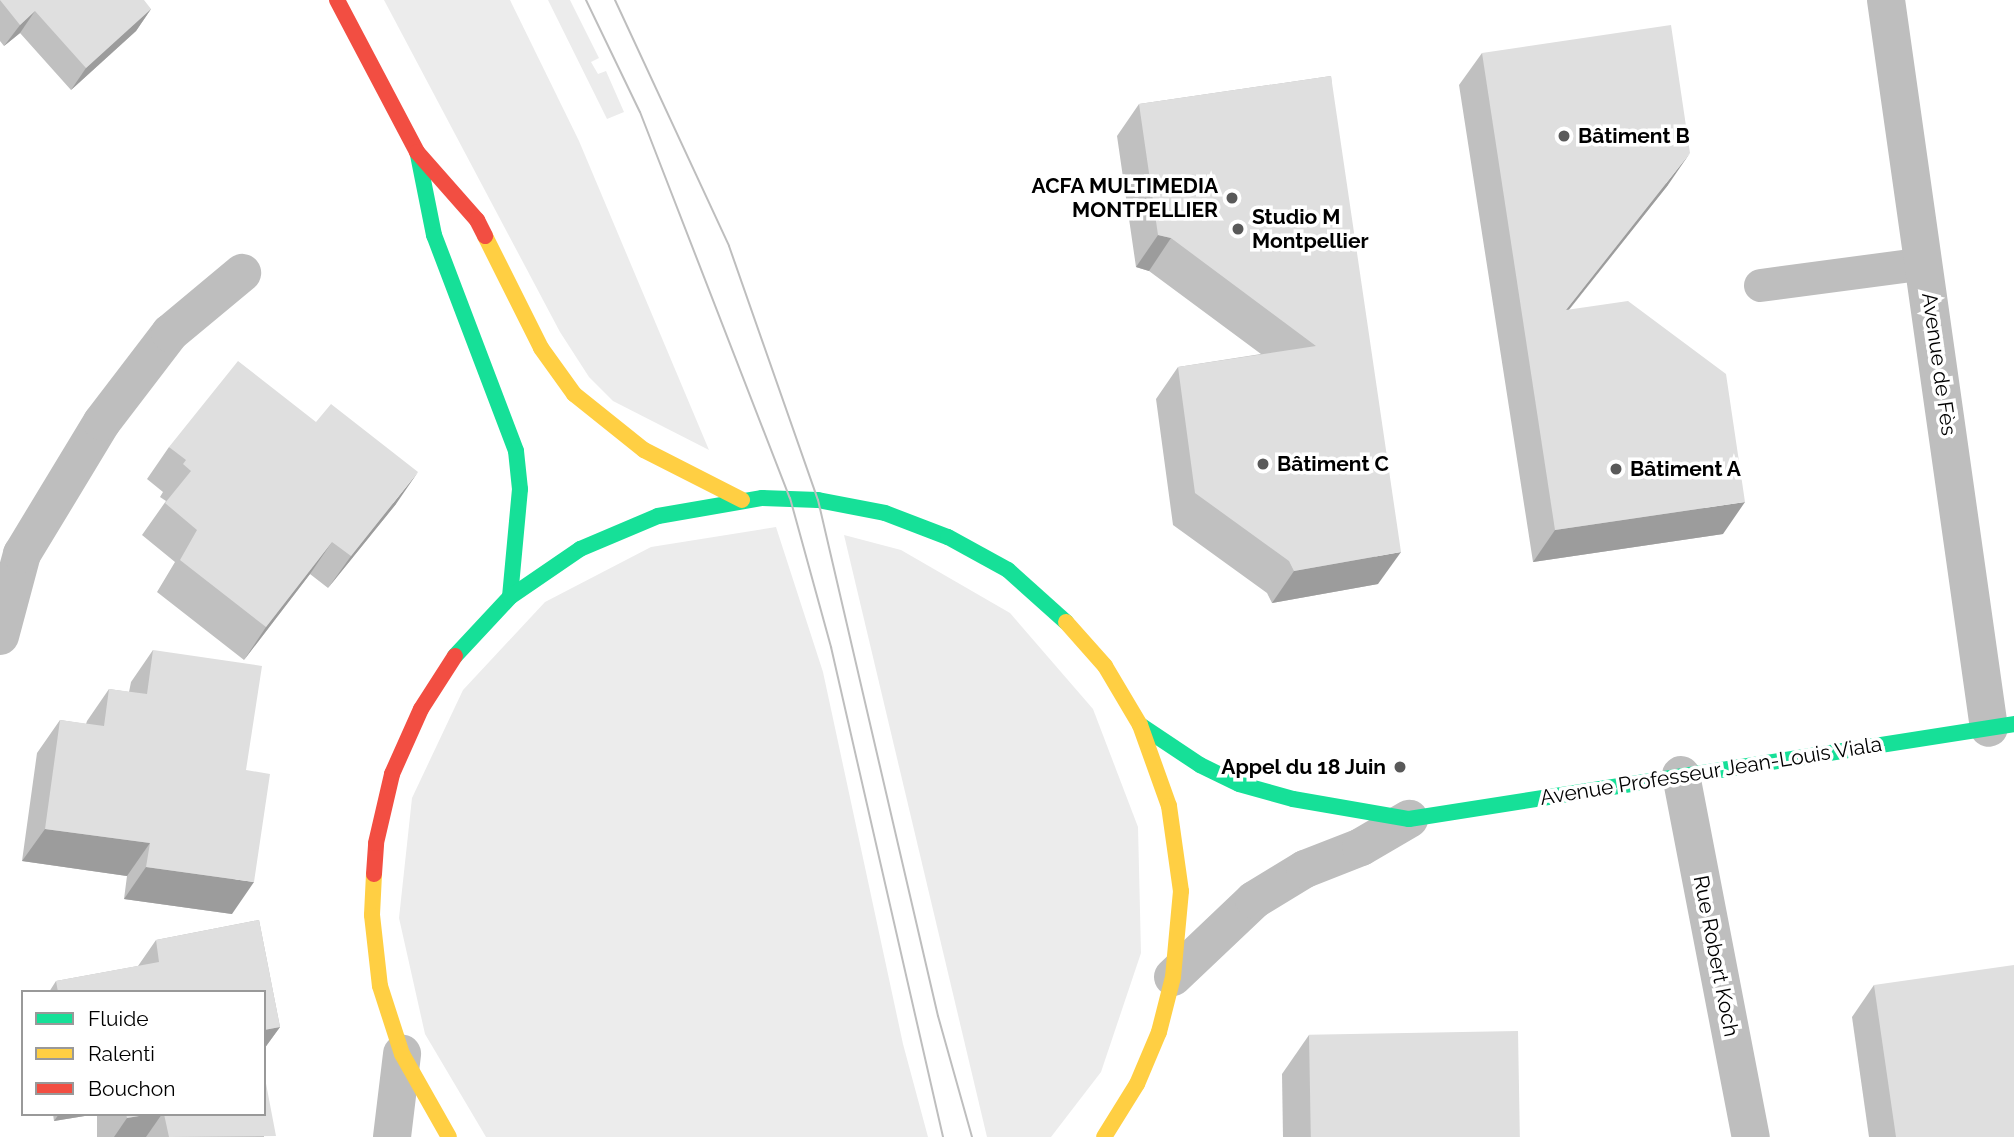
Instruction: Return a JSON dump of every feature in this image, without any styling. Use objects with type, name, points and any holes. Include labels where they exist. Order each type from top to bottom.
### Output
[{"type":"main road","points":[[337,0],[417,152],[477,220],[541,348],[574,394],[643,450],[741,499]]},
{"type":"main road","points":[[417,152],[434,235],[503,407],[516,451],[520,489],[510,597]]},
{"type":"main road","points":[[449,1137],[402,1054],[380,986],[372,915],[376,843],[392,774],[421,709],[460,649],[510,597],[580,549],[646,520],[741,499],[818,500],[885,513],[948,537],[1007,570],[1060,615],[1105,666],[1140,725],[1169,806],[1181,891],[1173,977],[1159,1032],[1137,1084],[1104,1137]]},
{"type":"main road","name":"Avenue Professeur Jean-Louis Viala","points":[[1140,725],[1240,784],[1293,799],[1409,819],[2001,726]]},
{"type":"street","name":"Avenue de Fès","points":[[1886,0],[1925,262],[2001,726]]},
{"type":"street","points":[[0,636],[22,554],[102,422],[170,333],[242,274]]},
{"type":"street","name":"Rue Robert Koch","points":[[1681,775],[1751,1137]]},
{"type":"street","name":"Avenue Professeur Jean-Louis Viala","points":[[1173,977],[1254,900],[1305,869],[1361,847],[1409,819]]},
{"type":"street","points":[[391,1137],[402,1054]]},
{"type":"lane","points":[[1760,285],[1925,262]]},
{"type":"shaded area","points":[[384,0],[510,0],[579,141],[709,450],[613,401],[589,377],[560,332]]},
{"type":"shaded area","points":[[548,0],[570,0],[599,58],[591,62],[598,74],[606,71],[624,112],[607,119]]},
{"type":"shaded area","points":[[776,527],[823,672],[903,1044],[928,1137],[486,1137],[425,1034],[399,918],[412,798],[463,690],[545,602],[651,547]]},
{"type":"shaded area","points":[[844,535],[901,550],[1010,613],[1093,709],[1138,827],[1141,953],[1101,1072],[1051,1137],[987,1137]]},
{"type":"building","points":[[0,0],[144,0],[151,9],[86,68],[35,11],[20,25]]},
{"type":"building","points":[[1671,25],[1690,153],[1566,310],[1628,301],[1726,374],[1745,502],[1555,530],[1482,53]]},
{"type":"building","points":[[1331,76],[1401,552],[1294,571],[1289,561],[1195,493],[1178,367],[1316,346],[1171,238],[1158,235],[1139,104]]},
{"type":"building","points":[[238,361],[316,422],[331,404],[418,472],[351,556],[332,542],[266,627],[180,560],[197,530],[165,503],[191,471],[183,464],[186,460],[169,447]]},
{"type":"building","points":[[153,650],[262,666],[246,770],[270,774],[254,882],[146,867],[150,843],[45,829],[60,720],[104,726],[109,689],[147,694]]},
{"type":"building","points":[[259,920],[280,1027],[266,1030],[266,990],[58,990],[56,981],[159,962],[156,940]]},
{"type":"building","points":[[2014,965],[2014,1137],[1896,1137],[1874,985]]},
{"type":"building","points":[[1518,1031],[1520,1137],[1311,1137],[1309,1035]]},
{"type":"building","points":[[266,1084],[276,1136],[169,1137],[164,1116],[266,1116]]},
{"type":"tram line","points":[[586,0],[640,112],[790,498],[831,647],[943,1137]]},
{"type":"tram line","points":[[615,0],[729,246],[818,500],[938,1016],[972,1137]]},
{"type":"traffic: fast","points":[[418,155],[434,235],[516,451],[520,489],[510,597]]},
{"type":"traffic: fast","points":[[455,656],[510,597],[580,549],[658,516],[762,498],[818,500],[885,513],[948,537],[1008,570],[1066,622]]},
{"type":"traffic: fast","points":[[1140,725],[1200,765],[1239,784],[1293,799],[1409,819],[2014,724]]},
{"type":"traffic: slow","points":[[485,236],[541,348],[574,394],[644,450],[742,500]]},
{"type":"traffic: slow","points":[[1066,622],[1105,666],[1140,725],[1169,806],[1181,891],[1173,977],[1159,1032],[1137,1084],[1104,1137]]},
{"type":"traffic: slow","points":[[374,874],[372,915],[380,986],[402,1054],[449,1137]]},
{"type":"traffic: jam","points":[[337,0],[417,152],[477,220],[485,236]]},
{"type":"traffic: jam","points":[[374,874],[376,843],[392,774],[421,709],[455,656]]},
{"type":"place","name":"Bâtiment B","points":[[1564,136]]},
{"type":"place","name":"ACFA MULTIMEDIA MONTPELLIER","points":[[1232,198]]},
{"type":"place","name":"Studio M Montpellier","points":[[1238,229]]},
{"type":"place","name":"Bâtiment C","points":[[1263,464]]},
{"type":"place","name":"Bâtiment A","points":[[1616,469]]},
{"type":"place","name":"Appel du 18 Juin","points":[[1400,767]]}]
